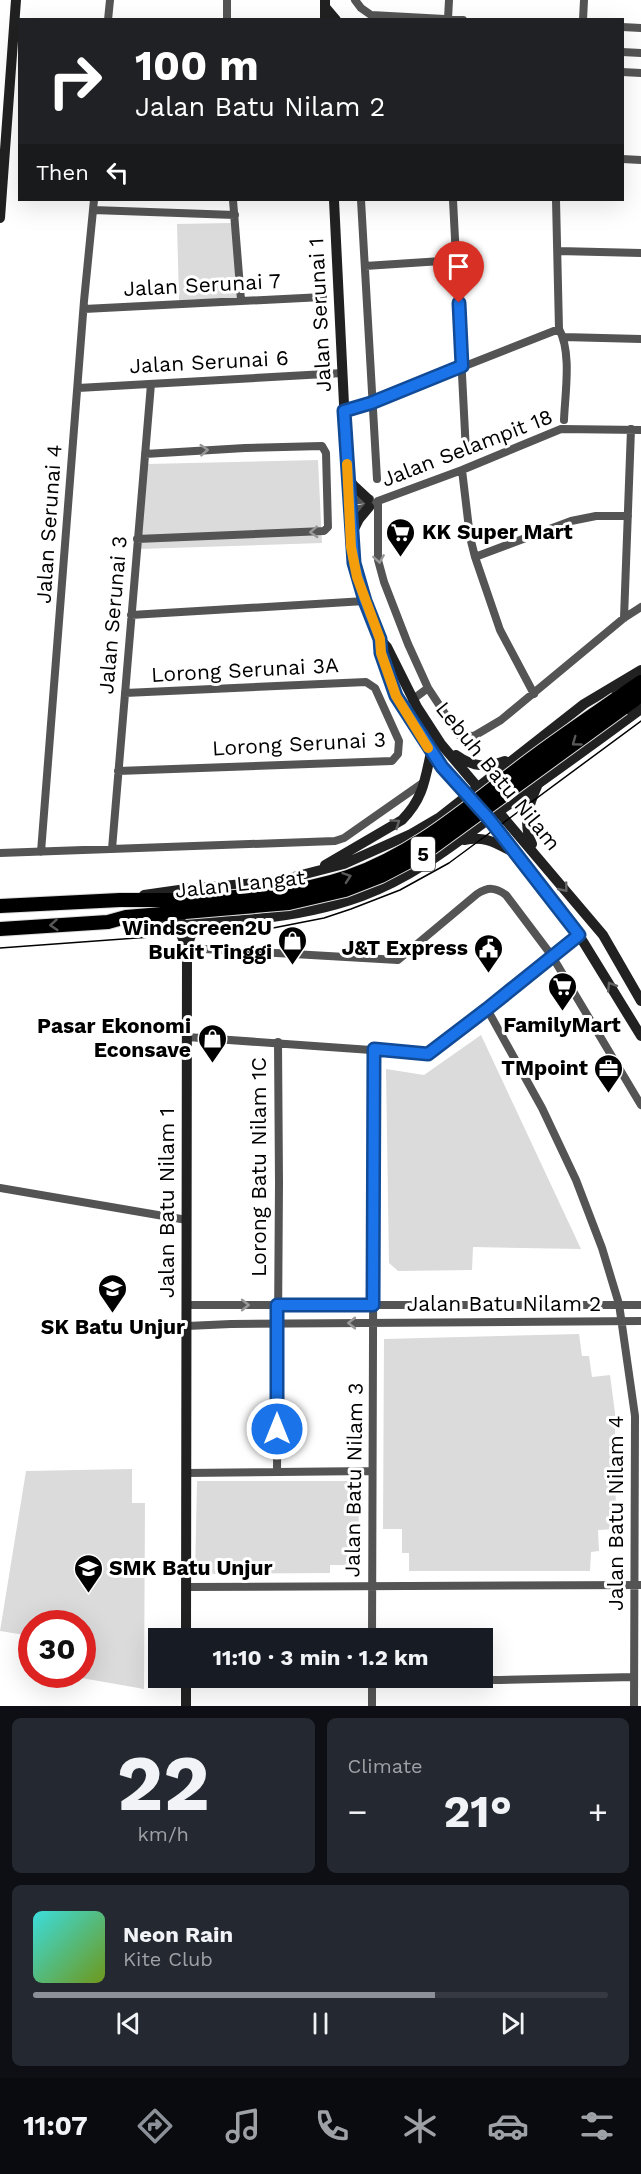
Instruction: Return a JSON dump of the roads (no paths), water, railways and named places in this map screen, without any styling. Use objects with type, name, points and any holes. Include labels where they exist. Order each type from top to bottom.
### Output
[{"type":"highway","name":"Jalan Langat","points":[[620,703],[641,682]]},
{"type":"highway","name":"Jalan Langat","points":[[0,929],[108,922],[186,906],[272,895],[320,885],[370,868],[417,844],[534,757],[620,703],[641,694]]},
{"type":"highway","name":"Jalan Langat","points":[[2,905],[120,900],[186,906]]},
{"type":"main road","points":[[0,218],[3,133],[16,0]]},
{"type":"main road","points":[[325,3],[335,18]]},
{"type":"main road","name":"Jalan Serunai 1","points":[[334,201],[351,536],[354,563],[365,601],[380,639]]},
{"type":"main road","points":[[348,478],[372,502],[359,519],[351,536]]},
{"type":"main road","name":"Lebuh Batu Nilam","points":[[380,639],[387,647],[412,699],[441,744],[603,935],[641,1001]]},
{"type":"main road","name":"Lebuh Batu Nilam","points":[[380,639],[381,653],[396,696],[431,752],[466,796],[489,819],[579,935],[641,1036]]},
{"type":"main road","name":"Jalan Langat","points":[[120,900],[186,889],[278,881],[344,864],[411,834],[440,817],[584,704],[641,670]]},
{"type":"main road","name":"Jalan Langat","points":[[108,922],[235,921],[298,914],[349,900],[387,885],[430,862],[459,842],[641,709]]},
{"type":"main road","points":[[535,741],[521,760],[521,771],[528,778],[550,774]]},
{"type":"main road","points":[[441,744],[462,759],[481,767],[512,759]]},
{"type":"main road","points":[[309,873],[402,820],[419,799],[431,752]]},
{"type":"main road","points":[[538,784],[528,809],[527,827],[528,835],[542,861]]},
{"type":"main road","points":[[411,834],[433,826],[443,831],[446,840],[430,862]]},
{"type":"main road","points":[[459,842],[476,838],[486,839],[514,853]]},
{"type":"main road","points":[[187,948],[191,933],[196,926],[212,921]]},
{"type":"main road","points":[[159,922],[178,929],[187,948]]},
{"type":"main road","name":"Jalan Batu Nilam 1","points":[[186,1628],[187,948]]},
{"type":"main road","points":[[186,1688],[186,1706]]},
{"type":"street","points":[[108,18],[110,0]]},
{"type":"street","points":[[227,0],[227,18]]},
{"type":"street","points":[[355,0],[360,8],[371,15],[429,18]]},
{"type":"street","points":[[448,18],[449,0]]},
{"type":"street","points":[[583,18],[584,0]]},
{"type":"street","points":[[624,27],[641,28]]},
{"type":"street","points":[[624,52],[641,53]]},
{"type":"street","points":[[624,72],[641,73]]},
{"type":"street","points":[[624,159],[641,160]]},
{"type":"street","name":"Jalan Serunai 4","points":[[41,852],[94,201]]},
{"type":"street","points":[[233,201],[241,300]]},
{"type":"street","points":[[361,201],[377,479]]},
{"type":"street","points":[[453,201],[466,452]]},
{"type":"street","points":[[555,201],[559,329],[566,353],[564,420]]},
{"type":"street","points":[[93,210],[234,215]]},
{"type":"street","points":[[558,251],[641,253]]},
{"type":"street","points":[[364,266],[457,260]]},
{"type":"street","name":"Jalan Serunai 7","points":[[84,309],[323,297]]},
{"type":"street","points":[[344,411],[371,403],[559,329]]},
{"type":"street","points":[[563,337],[641,339]]},
{"type":"street","name":"Jalan Serunai 6","points":[[78,388],[343,373]]},
{"type":"street","name":"Jalan Serunai 3","points":[[112,849],[151,384]]},
{"type":"street","name":"Jalan Selampit 18","points":[[349,506],[372,502],[462,470],[561,429],[641,430]]},
{"type":"street","points":[[624,618],[631,429]]},
{"type":"street","points":[[137,539],[324,531],[328,527],[326,453],[322,446],[146,454]]},
{"type":"street","points":[[462,470],[470,537],[476,557],[500,630],[534,693]]},
{"type":"street","points":[[372,502],[378,560],[408,644],[428,688],[459,735],[469,737],[480,734],[501,720],[624,618],[641,607]]},
{"type":"street","points":[[476,557],[571,521],[596,516],[628,516]]},
{"type":"street","points":[[131,615],[365,601]]},
{"type":"street","name":"Lorong Serunai 3A","points":[[125,693],[366,682]]},
{"type":"street","name":"Lorong Serunai 3","points":[[118,771],[392,761],[398,754],[399,741],[375,688],[366,682]]},
{"type":"street","points":[[412,699],[428,688]]},
{"type":"street","points":[[0,853],[325,842],[344,838],[425,780]]},
{"type":"street","points":[[187,948],[398,960],[477,894],[488,888],[499,889],[552,956],[641,1105]]},
{"type":"street","points":[[187,1036],[428,1054],[579,935]]},
{"type":"street","name":"Jalan Batu Nilam 4","points":[[487,1009],[542,1108],[576,1180],[602,1248],[619,1304],[634,1407],[638,1585],[634,1706]]},
{"type":"street","name":"Lorong Batu Nilam 1C","points":[[277,1471],[278,1042]]},
{"type":"street","name":"Jalan Batu Nilam 3","points":[[372,1628],[374,1049]]},
{"type":"street","points":[[0,1188],[187,1220]]},
{"type":"street","name":"Jalan Batu Nilam 2","points":[[187,1305],[641,1305]]},
{"type":"street","name":"Jalan Batu Nilam 2","points":[[187,1326],[641,1321]]},
{"type":"street","points":[[186,1473],[372,1471]]},
{"type":"street","points":[[186,1587],[638,1585]]},
{"type":"street","points":[[493,1678],[634,1677]]},
{"type":"street","points":[[372,1688],[372,1706]]},
{"type":"tram line","points":[[0,948],[273,928],[324,918],[351,909],[400,890],[449,863],[641,721]]},
{"type":"place","name":"KK Super Mart","points":[[401,558]]},
{"type":"place","name":"Windscreen2U Bukit Tinggi","points":[[293,966]]},
{"type":"place","name":"J&T Express","points":[[489,974]]},
{"type":"place","name":"FamilyMart","points":[[562,1012]]},
{"type":"place","name":"Pasar Ekonomi Econsave","points":[[212,1064]]},
{"type":"place","name":"TMpoint","points":[[609,1094]]},
{"type":"place","name":"SK Batu Unjur","points":[[113,1314]]},
{"type":"place","name":"SMK Batu Unjur","points":[[88,1594]]}]
